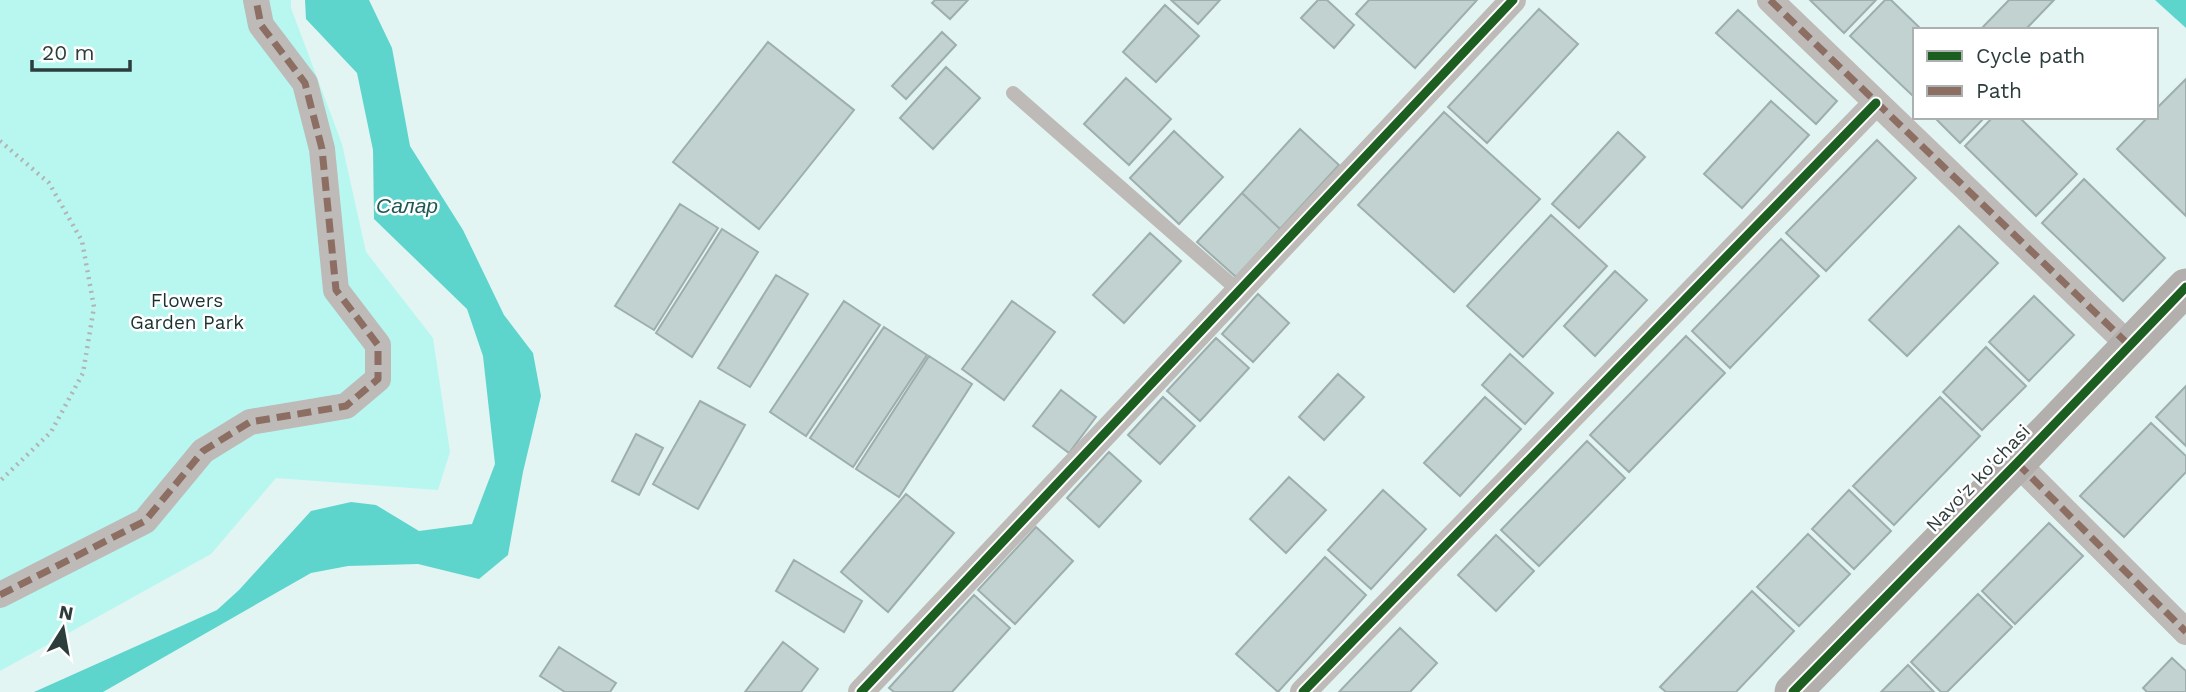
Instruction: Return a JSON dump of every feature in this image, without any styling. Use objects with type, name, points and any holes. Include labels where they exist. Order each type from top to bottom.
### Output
[{"type":"street","points":[[0,595],[145,521],[202,451],[250,422],[346,406],[378,379],[378,345],[336,290],[322,149],[305,83],[261,25],[256,0]]},
{"type":"street","points":[[861,692],[1513,0]]},
{"type":"street","points":[[1770,0],[2130,346]]},
{"type":"street","points":[[1303,692],[1876,103]]},
{"type":"street","name":"Navo'z ko'chasi","points":[[1793,692],[2186,287]]},
{"type":"street","name":"Navo'z ko'chasi","points":[[2017,463],[2186,632]]},
{"type":"lane","points":[[1013,93],[1239,291]]},
{"type":"path","points":[[0,141],[49,183],[82,241],[94,307],[83,373],[77,385],[51,432],[0,481]]},
{"type":"green space","name":"Flowers Garden Park","points":[[0,0],[291,0],[291,8],[342,144],[366,252],[433,338],[450,452],[438,490],[276,478],[211,554],[0,671]]},
{"type":"water","name":"Салар","points":[[305,0],[369,0],[392,48],[410,146],[463,230],[504,315],[533,353],[541,396],[523,472],[508,555],[479,579],[418,564],[348,566],[311,573],[103,692],[34,692],[217,610],[239,590],[311,511],[351,502],[376,505],[419,531],[472,524],[495,464],[483,356],[467,309],[374,219],[373,150],[357,73],[306,19]]},
{"type":"water","points":[[2155,0],[2186,0],[2186,28]]},
{"type":"building","points":[[935,0],[968,0],[950,19],[932,3]]},
{"type":"building","points":[[1171,0],[1220,0],[1198,24]]},
{"type":"building","points":[[1318,0],[1327,0],[1354,25],[1334,48],[1301,18]]},
{"type":"building","points":[[1369,0],[1477,0],[1415,68],[1356,14]]},
{"type":"building","points":[[1810,0],[1876,0],[1844,33]]},
{"type":"building","points":[[1885,0],[1891,0],[1920,28],[1913,28],[1913,96],[1850,36]]},
{"type":"building","points":[[2009,0],[2054,0],[2027,28],[1982,28]]},
{"type":"building","points":[[1165,5],[1199,36],[1156,82],[1123,52]]},
{"type":"building","points":[[1539,9],[1578,44],[1487,143],[1448,107]]},
{"type":"building","points":[[1738,10],[1837,101],[1816,124],[1716,33]]},
{"type":"building","points":[[942,32],[956,45],[906,99],[892,86]]},
{"type":"building","points":[[768,42],[854,110],[759,229],[673,162]]},
{"type":"building","points":[[946,67],[980,98],[933,149],[900,118]]},
{"type":"building","points":[[1126,78],[1171,119],[1129,165],[1084,124]]},
{"type":"building","points":[[2186,79],[2186,216],[2117,149],[2146,119],[2158,119],[2158,107]]},
{"type":"building","points":[[1771,101],[1809,135],[1742,208],[1704,174]]},
{"type":"building","points":[[1444,112],[1540,199],[1454,292],[1358,205]]},
{"type":"building","points":[[1936,119],[1983,119],[1960,143]]},
{"type":"building","points":[[1991,119],[2021,119],[2077,174],[2036,216],[1965,146]]},
{"type":"building","points":[[1300,129],[1339,165],[1280,229],[1242,193]]},
{"type":"building","points":[[1174,131],[1223,177],[1179,224],[1130,178]]},
{"type":"building","points":[[1618,132],[1645,157],[1579,228],[1552,204]]},
{"type":"building","points":[[1877,140],[1916,178],[1826,271],[1786,233]]},
{"type":"building","points":[[2084,179],[2165,258],[2123,301],[2042,223]]},
{"type":"building","points":[[1242,193],[1280,229],[1236,277],[1197,242]]},
{"type":"building","points":[[680,204],[718,228],[654,330],[615,306]]},
{"type":"building","points":[[1551,215],[1607,266],[1523,357],[1467,306]]},
{"type":"building","points":[[1959,226],[1998,263],[1907,356],[1869,320]]},
{"type":"building","points":[[722,229],[758,252],[692,357],[656,333]]},
{"type":"building","points":[[1150,233],[1181,261],[1124,323],[1093,295]]},
{"type":"building","points":[[1781,239],[1819,276],[1730,368],[1692,331]]},
{"type":"building","points":[[1615,271],[1647,300],[1595,356],[1564,326]]},
{"type":"building","points":[[776,275],[808,294],[750,387],[718,368]]},
{"type":"building","points":[[1258,294],[1289,323],[1253,362],[1222,334]]},
{"type":"building","points":[[2034,296],[2074,335],[2029,381],[1989,342]]},
{"type":"building","points":[[844,301],[880,325],[806,436],[770,412]]},
{"type":"building","points":[[1012,301],[1055,332],[1004,400],[962,369]]},
{"type":"building","points":[[884,327],[927,355],[853,467],[810,438]]},
{"type":"building","points":[[1686,336],[1725,373],[1629,472],[1590,435]]},
{"type":"building","points":[[1216,338],[1249,368],[1200,421],[1167,391]]},
{"type":"building","points":[[1986,347],[2026,386],[1982,430],[1943,392]]},
{"type":"building","points":[[1510,354],[1553,393],[1525,424],[1482,385]]},
{"type":"building","points":[[929,356],[972,384],[899,497],[856,469]]},
{"type":"building","points":[[1338,374],[1364,397],[1324,440],[1299,417]]},
{"type":"building","points":[[2186,386],[2186,446],[2156,417]]},
{"type":"building","points":[[1061,390],[1096,417],[1069,453],[1033,426]]},
{"type":"building","points":[[1163,397],[1195,426],[1160,464],[1128,435]]},
{"type":"building","points":[[1485,397],[1521,429],[1460,496],[1424,463]]},
{"type":"building","points":[[1940,397],[1980,436],[1894,525],[1853,486]]},
{"type":"building","points":[[700,401],[745,425],[698,509],[653,484]]},
{"type":"building","points":[[2151,423],[2186,456],[2186,472],[2124,537],[2080,496]]},
{"type":"building","points":[[636,434],[663,448],[639,495],[612,481]]},
{"type":"building","points":[[1587,441],[1625,478],[1539,566],[1501,530]]},
{"type":"building","points":[[1109,452],[1141,481],[1099,527],[1067,498]]},
{"type":"building","points":[[1289,477],[1326,510],[1286,553],[1250,519]]},
{"type":"building","points":[[1383,490],[1426,529],[1371,589],[1328,550]]},
{"type":"building","points":[[1849,490],[1891,531],[1854,569],[1812,529]]},
{"type":"building","points":[[906,494],[954,533],[888,612],[841,572]]},
{"type":"building","points":[[2049,523],[2083,556],[2015,624],[1982,591]]},
{"type":"building","points":[[1036,527],[1073,561],[1015,624],[978,590]]},
{"type":"building","points":[[1808,534],[1850,574],[1799,626],[1757,587]]},
{"type":"building","points":[[1496,535],[1534,571],[1496,611],[1458,575]]},
{"type":"building","points":[[1325,557],[1366,595],[1278,692],[1236,654]]},
{"type":"building","points":[[794,560],[862,601],[844,632],[776,591]]},
{"type":"building","points":[[1752,591],[1794,631],[1736,692],[1666,692],[1660,687]]},
{"type":"building","points":[[1978,594],[2012,627],[1947,692],[1941,692],[1911,662]]},
{"type":"building","points":[[974,595],[1010,628],[952,692],[894,692],[889,688]]},
{"type":"building","points":[[1400,628],[1437,663],[1410,692],[1339,692]]},
{"type":"building","points":[[783,642],[818,669],[801,692],[745,692]]},
{"type":"building","points":[[559,647],[616,683],[610,692],[565,692],[540,676]]},
{"type":"building","points":[[2172,658],[2186,671],[2186,692],[2147,692],[2143,688]]},
{"type":"building","points":[[1908,665],[1934,692],[1881,692]]},
{"type":"marked path","points":[[0,595],[145,521],[203,451],[250,422],[346,406],[378,379],[378,345],[336,290],[322,149],[305,83],[261,25],[256,0]]},
{"type":"marked path","points":[[1770,0],[2130,346]]},
{"type":"marked path","points":[[2017,463],[2186,632]]},
{"type":"cycle path","points":[[861,692],[1513,0]]},
{"type":"cycle path","points":[[1303,692],[1876,103]]},
{"type":"cycle path","points":[[1793,692],[2186,287]]}]
